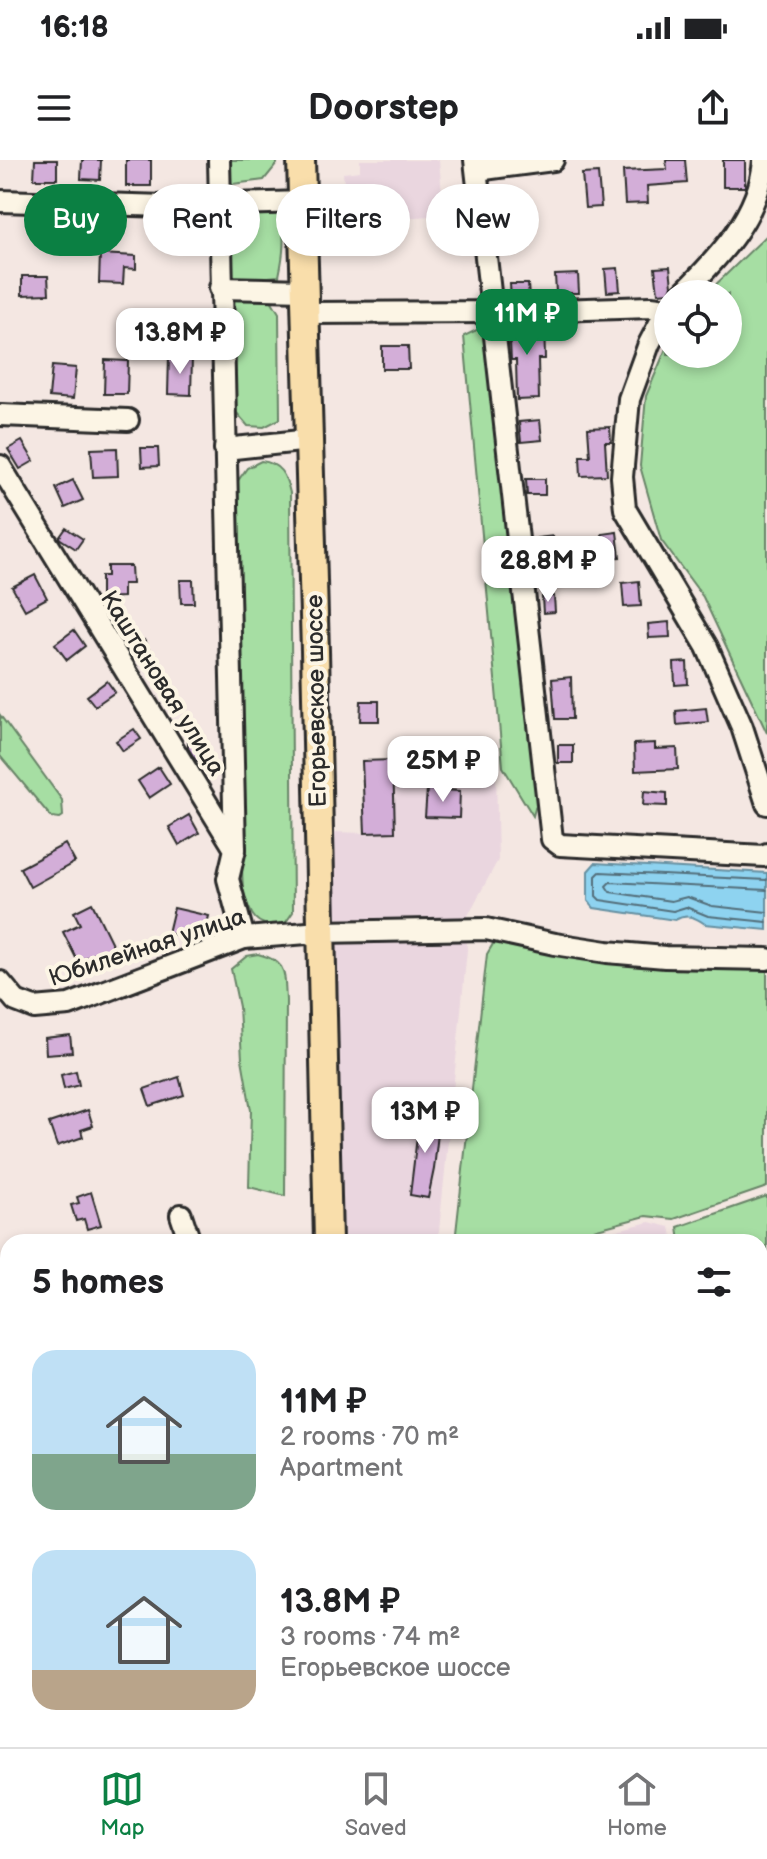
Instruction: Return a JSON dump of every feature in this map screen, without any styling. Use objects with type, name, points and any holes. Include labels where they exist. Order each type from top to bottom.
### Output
[{"type":"main road","name":"Егорьевское шоссе","points":[[301,160],[302,184]]},
{"type":"main road","name":"Егорьевское шоссе","points":[[304,256],[328,1234]]},
{"type":"street","points":[[218,184],[219,160]]},
{"type":"street","points":[[553,160],[476,165],[552,839],[560,845],[767,854]]},
{"type":"street","points":[[696,280],[721,254],[752,207],[763,176],[764,160]]},
{"type":"street","points":[[0,201],[143,205]]},
{"type":"street","points":[[219,256],[235,849],[228,879],[244,938]]},
{"type":"street","points":[[220,288],[305,301],[491,312],[654,307]]},
{"type":"street","points":[[654,335],[629,399],[622,477],[625,509],[707,647],[742,727],[767,804]]},
{"type":"street","points":[[0,415],[128,420]]},
{"type":"street","points":[[225,449],[310,440]]},
{"type":"street","name":"Каштановая улица","points":[[0,466],[235,849]]},
{"type":"street","name":"Юбилейная улица","points":[[0,982],[16,1001],[34,1008],[69,1005],[244,938],[320,932],[486,929],[607,952],[665,957],[767,959]]},
{"type":"street","points":[[181,1215],[187,1234]]},
{"type":"shaded area","points":[[360,160],[439,160],[441,184],[426,184],[426,216],[410,217],[410,184],[344,184],[343,173],[360,171]]},
{"type":"shaded area","points":[[393,760],[394,771],[496,773],[498,860],[466,919],[467,950],[438,1234],[337,1232],[331,832],[365,833],[362,761]]},
{"type":"shaded area","points":[[649,1222],[670,1227],[671,1234],[602,1234]]},
{"type":"green space","points":[[223,160],[277,160],[264,180],[233,184],[227,180]]},
{"type":"green space","points":[[273,205],[276,210],[276,256],[282,256],[279,276],[236,280],[225,274],[225,256],[260,256],[260,206]]},
{"type":"green space","points":[[767,235],[767,733],[703,597],[661,540],[640,466],[646,396],[658,368],[742,368],[742,280],[720,280]]},
{"type":"green space","points":[[235,295],[271,300],[279,313],[280,419],[264,427],[248,426],[236,412],[230,301]]},
{"type":"green space","points":[[487,325],[540,790],[533,816],[503,767],[464,336]]},
{"type":"green space","points":[[261,461],[273,464],[281,471],[290,493],[293,912],[284,925],[274,926],[255,918],[243,890],[231,636],[235,485],[247,468]]},
{"type":"green space","points":[[0,715],[62,800],[63,816],[60,818],[51,817],[0,756]]},
{"type":"green space","points":[[503,942],[571,958],[621,963],[767,966],[767,1187],[674,1219],[646,1216],[578,1234],[456,1234],[487,954],[493,944]]},
{"type":"green space","points":[[258,954],[280,965],[285,982],[285,1196],[249,1187],[251,1110],[242,1059],[239,1007],[231,969],[247,956]]},
{"type":"green space","points":[[767,1196],[767,1234],[679,1234],[678,1227]]},
{"type":"water","points":[[595,863],[767,873],[767,930],[705,924],[690,917],[675,920],[594,908],[588,901],[588,871]]},
{"type":"building","points":[[35,160],[57,160],[57,179],[34,179]]},
{"type":"building","points":[[82,160],[101,160],[100,180],[81,179]]},
{"type":"building","points":[[126,160],[151,160],[151,184],[126,184]]},
{"type":"building","points":[[666,160],[685,160],[687,183],[647,186],[648,203],[625,204],[623,171],[667,169]]},
{"type":"building","points":[[723,160],[745,160],[745,187],[723,187]]},
{"type":"building","points":[[598,173],[601,207],[585,208],[582,174]]},
{"type":"building","points":[[100,256],[136,256],[136,269],[124,268],[123,284],[99,283]]},
{"type":"building","points":[[670,267],[671,280],[656,280],[655,268]]},
{"type":"building","points":[[618,268],[620,291],[607,292],[605,269]]},
{"type":"building","points":[[578,274],[579,293],[556,293],[555,275]]},
{"type":"building","points":[[22,276],[48,276],[49,294],[22,295]]},
{"type":"building","points":[[510,284],[528,284],[529,298],[511,298]]},
{"type":"building","points":[[544,323],[545,359],[538,359],[539,399],[517,400],[516,360],[511,360],[509,324]]},
{"type":"building","points":[[382,346],[408,346],[409,369],[382,369]]},
{"type":"building","points":[[169,356],[192,357],[191,395],[168,394]]},
{"type":"building","points":[[105,360],[128,361],[127,394],[104,394]]},
{"type":"building","points":[[52,366],[76,368],[73,399],[49,397]]},
{"type":"building","points":[[540,420],[542,440],[521,442],[519,422]]},
{"type":"building","points":[[610,427],[611,442],[605,442],[607,475],[581,476],[580,456],[590,456],[588,428]]},
{"type":"building","points":[[22,441],[34,461],[20,469],[8,449]]},
{"type":"building","points":[[117,448],[118,476],[93,477],[91,449]]},
{"type":"building","points":[[141,448],[158,448],[159,466],[142,467]]},
{"type":"building","points":[[526,479],[545,479],[545,495],[527,495]]},
{"type":"building","points":[[73,480],[83,500],[65,508],[56,488]]},
{"type":"building","points":[[66,528],[83,539],[76,549],[59,538]]},
{"type":"building","points":[[617,532],[620,557],[604,558],[602,534]]},
{"type":"building","points":[[553,536],[555,553],[539,555],[537,538]]},
{"type":"building","points":[[107,566],[131,566],[132,584],[123,584],[123,597],[101,598],[101,576],[107,576]]},
{"type":"building","points":[[35,575],[47,598],[25,610],[12,587]]},
{"type":"building","points":[[180,580],[193,580],[194,603],[181,603]]},
{"type":"building","points":[[639,581],[641,606],[624,607],[622,583]]},
{"type":"building","points":[[554,596],[555,612],[543,613],[542,597]]},
{"type":"building","points":[[669,622],[670,637],[649,638],[648,624]]},
{"type":"building","points":[[74,630],[85,646],[67,660],[55,644]]},
{"type":"building","points":[[144,640],[153,657],[141,663],[132,646]]},
{"type":"building","points":[[687,662],[688,684],[675,685],[674,663]]},
{"type":"building","points":[[571,677],[572,719],[555,719],[552,679]]},
{"type":"building","points":[[107,681],[115,692],[95,706],[87,696]]},
{"type":"building","points":[[361,701],[379,701],[379,721],[360,721]]},
{"type":"building","points":[[706,708],[708,722],[677,725],[676,711]]},
{"type":"building","points":[[134,729],[141,739],[123,751],[116,741]]},
{"type":"building","points":[[202,737],[203,760],[196,761],[188,748],[188,738]]},
{"type":"building","points":[[655,743],[655,749],[677,748],[678,769],[635,771],[634,744]]},
{"type":"building","points":[[558,745],[573,745],[573,763],[558,763]]},
{"type":"building","points":[[393,760],[395,832],[365,833],[362,761]]},
{"type":"building","points":[[159,767],[170,784],[149,798],[138,781]]},
{"type":"building","points":[[427,789],[460,791],[459,818],[425,817]]},
{"type":"building","points":[[644,791],[667,793],[667,806],[643,805]]},
{"type":"building","points":[[189,815],[199,833],[179,845],[169,827]]},
{"type":"building","points":[[65,844],[75,862],[30,887],[20,868]]},
{"type":"building","points":[[92,903],[115,950],[96,959],[94,954],[78,962],[63,932],[80,924],[74,912]]},
{"type":"building","points":[[174,908],[209,916],[203,940],[168,933]]},
{"type":"building","points":[[70,1035],[72,1052],[46,1054],[45,1038]]},
{"type":"building","points":[[76,1071],[79,1085],[64,1089],[61,1075]]},
{"type":"building","points":[[179,1077],[184,1095],[150,1106],[144,1089]]},
{"type":"building","points":[[88,1110],[93,1126],[81,1130],[83,1137],[57,1146],[49,1123]]},
{"type":"building","points":[[420,1112],[440,1115],[428,1198],[410,1195]]},
{"type":"building","points":[[91,1192],[101,1225],[87,1229],[84,1219],[76,1221],[71,1205],[79,1203],[77,1197]]}]
